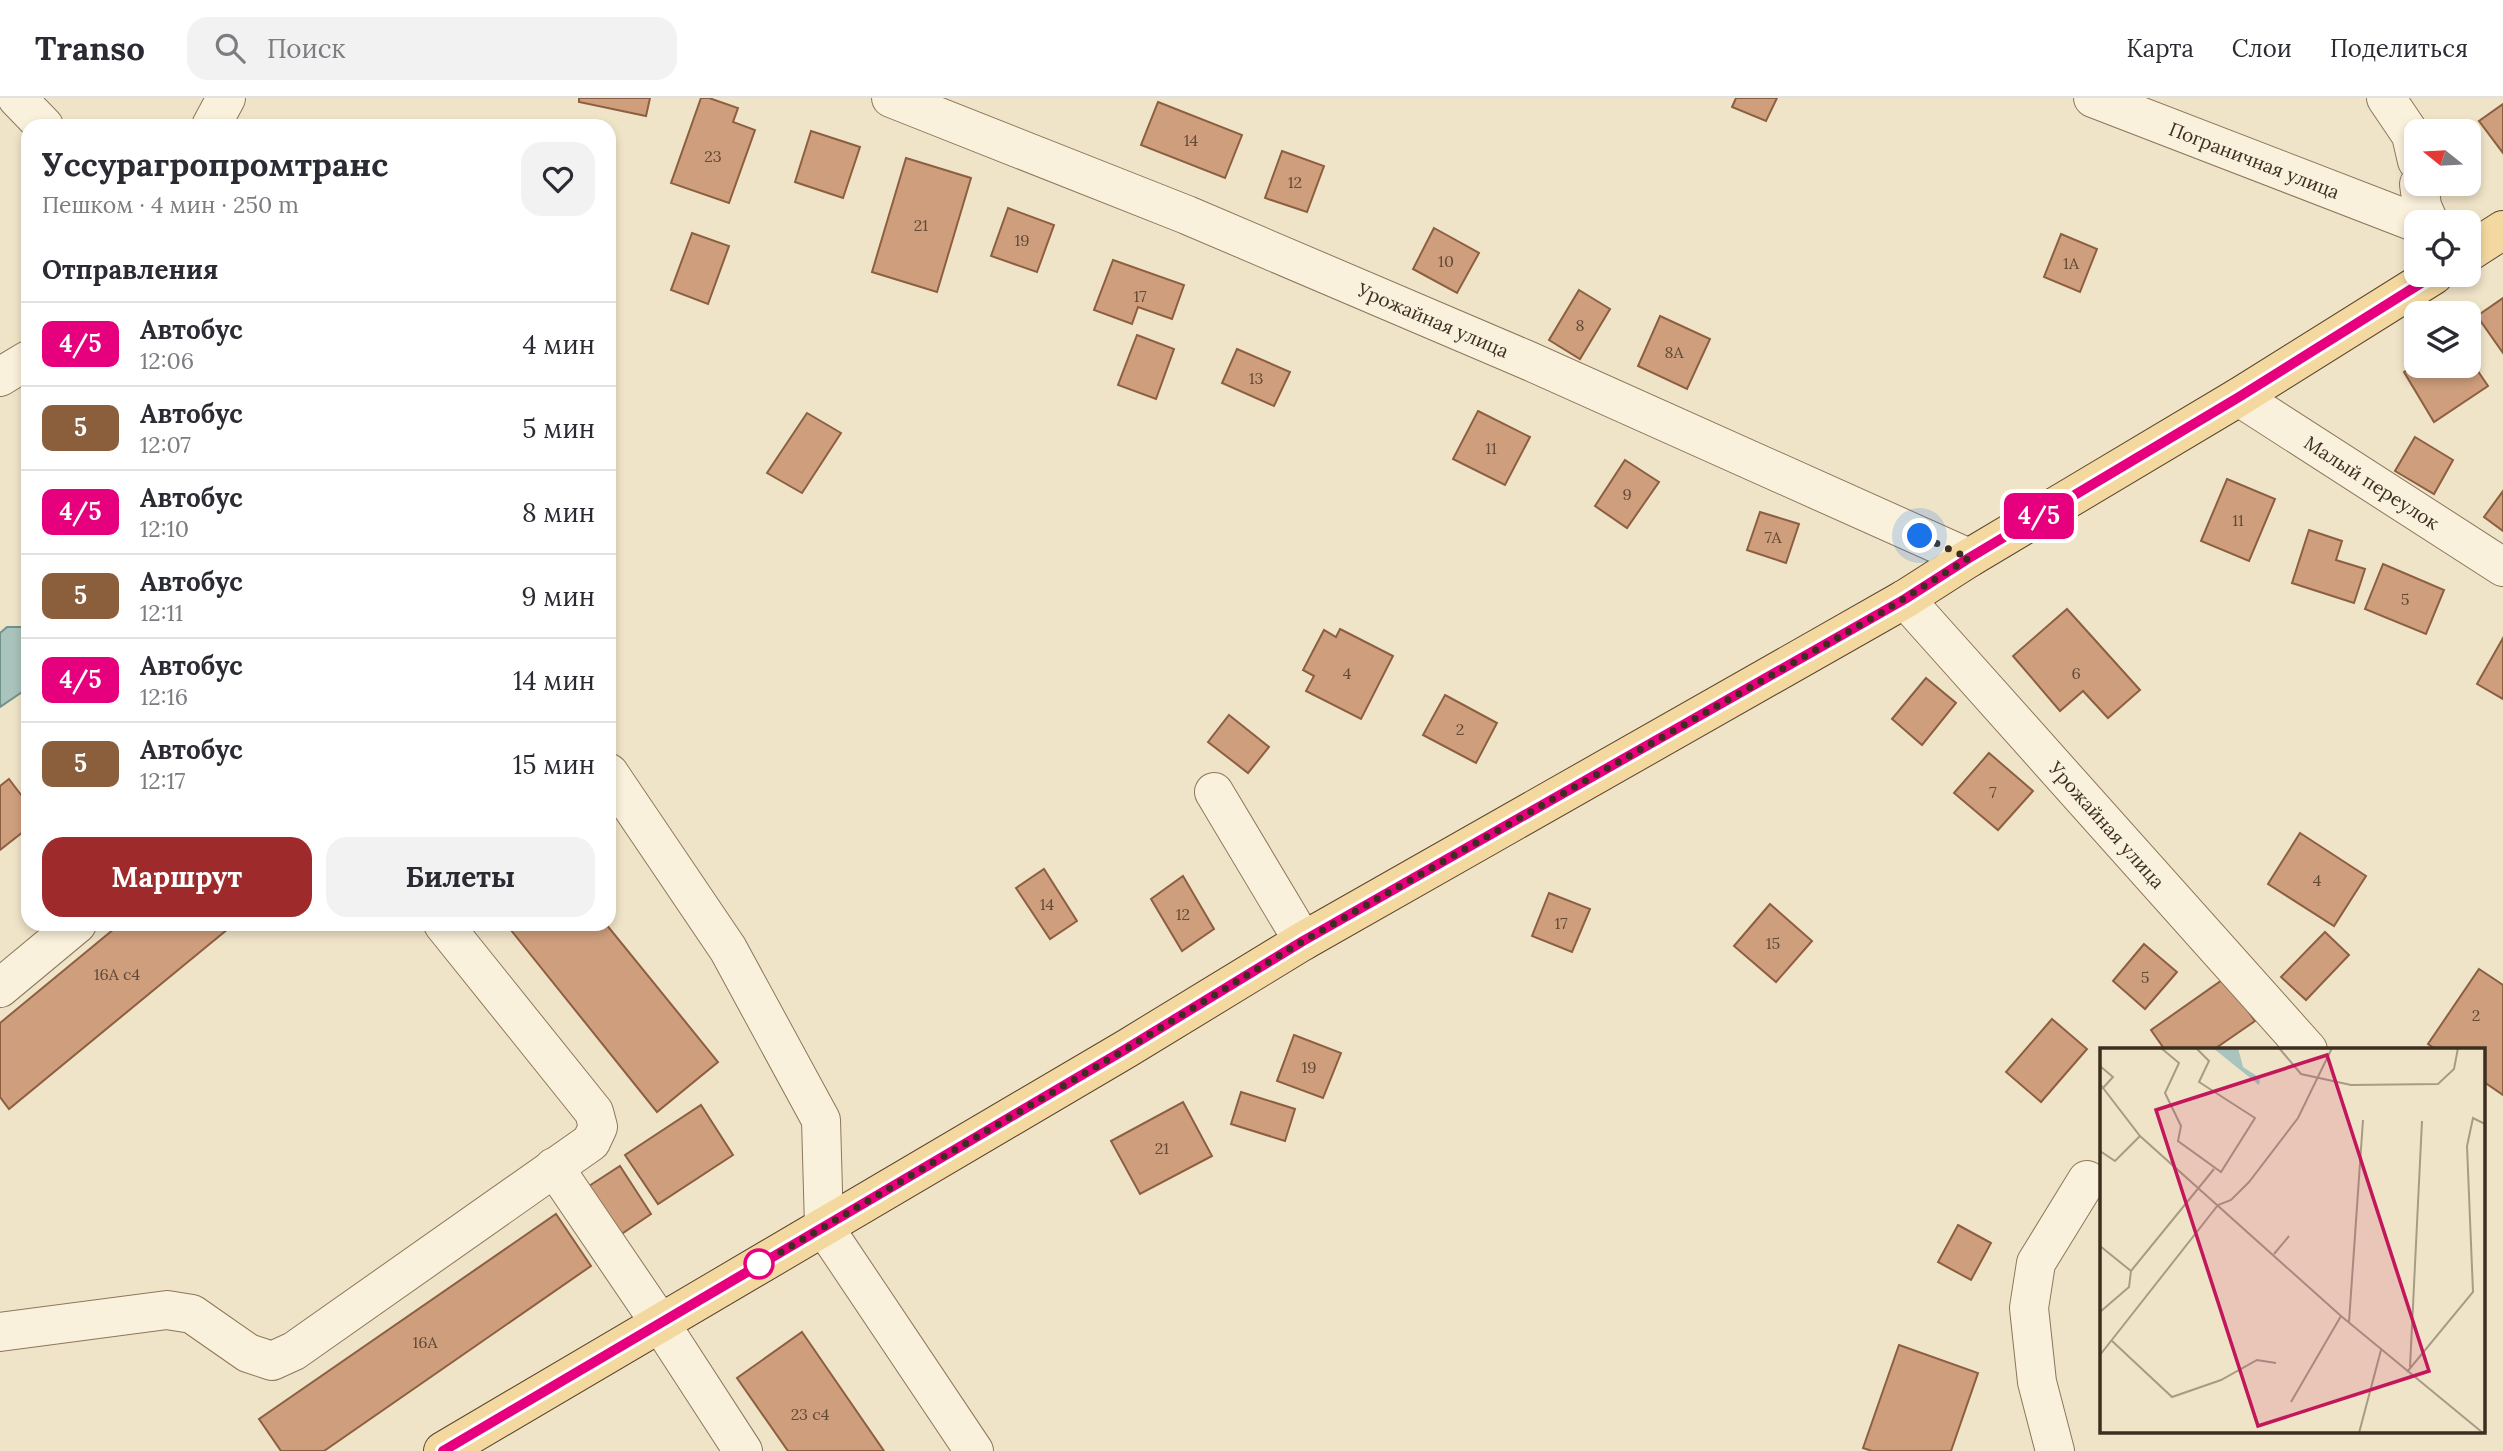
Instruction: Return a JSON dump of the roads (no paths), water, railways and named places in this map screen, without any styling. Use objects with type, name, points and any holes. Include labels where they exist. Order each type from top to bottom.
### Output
[{"type":"main road","points":[[2481,244],[2503,230]]},
{"type":"main road","points":[[443,1451],[1126,1049],[1303,941],[1905,599],[2415,287]]},
{"type":"lane","points":[[17,98],[37,119]]},
{"type":"lane","points":[[215,119],[226,98]]},
{"type":"lane","name":"Урожайная улица","points":[[891,98],[1187,215],[1514,355],[1969,558]]},
{"type":"lane","name":"Пограничная улица","points":[[2093,98],[2404,218]]},
{"type":"lane","points":[[2386,98],[2404,125]]},
{"type":"lane","points":[[0,377],[21,364]]},
{"type":"lane","name":"Малый переулок","points":[[2239,397],[2503,566]]},
{"type":"lane","name":"Урожайная улица","points":[[1905,599],[2306,1048]]},
{"type":"lane","points":[[616,784],[728,949],[821,1121],[824,1227],[974,1451]]},
{"type":"lane","points":[[1214,792],[1303,941]]},
{"type":"lane","points":[[0,988],[69,931]]},
{"type":"lane","points":[[0,1332],[167,1310],[192,1314],[248,1353],[272,1361],[294,1351],[591,1142],[598,1127],[594,1112],[449,931]]},
{"type":"lane","points":[[554,1167],[660,1322],[743,1451]]},
{"type":"lane","points":[[2055,1451],[2037,1382],[2028,1308],[2036,1263],[2087,1181]]},
{"type":"water","points":[[7,627],[21,627],[21,693],[0,707],[0,633]]}]
